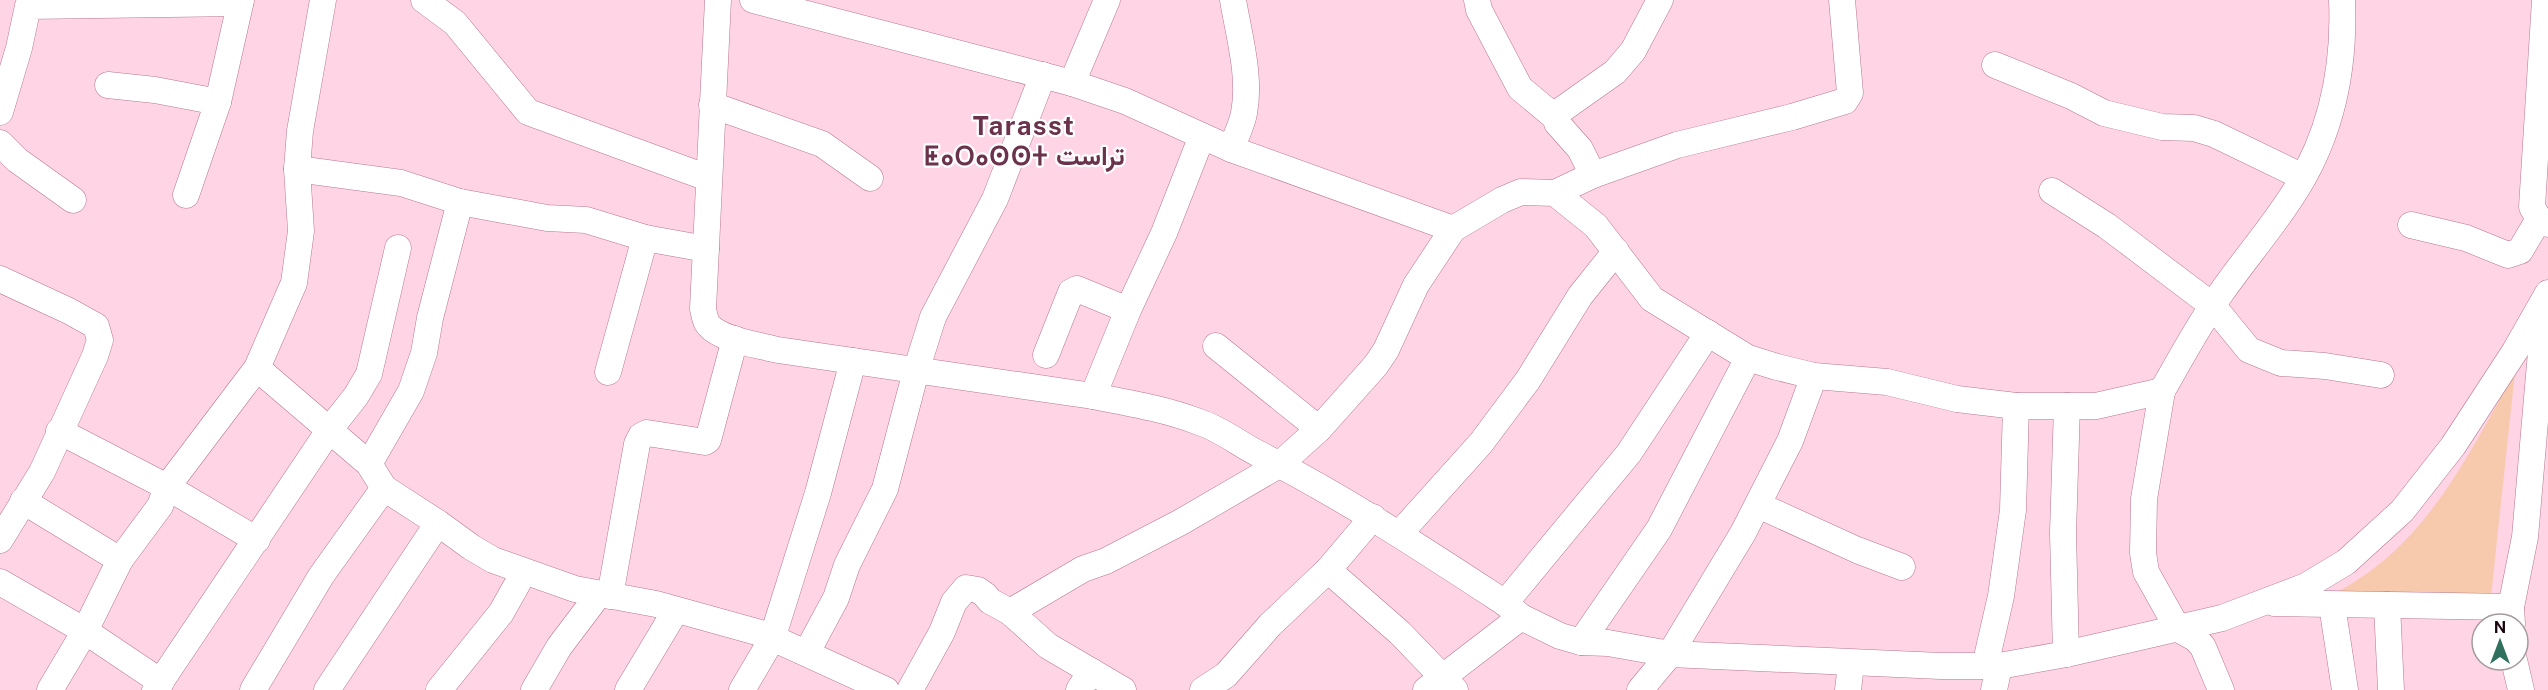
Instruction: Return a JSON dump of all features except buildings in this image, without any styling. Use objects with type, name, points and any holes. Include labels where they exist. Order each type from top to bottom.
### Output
[{"type":"street","points":[[50,690],[85,631],[120,560],[160,506],[167,487],[257,368],[294,283],[301,231],[297,169],[300,131],[323,0]]},
{"type":"street","points":[[424,0],[455,23],[528,112],[708,178]]},
{"type":"street","points":[[718,0],[703,309],[706,321],[714,330],[735,339],[778,350],[1093,396],[1145,406],[1198,421],[1217,429],[1239,444],[1373,517],[1513,610],[1560,636],[1581,642],[1608,643],[1670,654],[1993,674],[2066,654],[2222,618],[2265,603],[2306,586],[2346,562],[2402,511],[2453,446],[2515,351],[2547,295]]},
{"type":"street","points":[[753,0],[1072,83],[1125,101],[1231,149],[1453,228]]},
{"type":"street","points":[[1072,83],[1107,0]]},
{"type":"street","points":[[1231,149],[1244,114],[1245,92],[1244,69],[1233,0]]},
{"type":"street","points":[[1477,0],[1479,10],[1520,88],[1556,118]]},
{"type":"street","points":[[1593,175],[1580,149],[1557,123],[1557,113],[1615,72],[1633,51],[1660,0]]},
{"type":"street","points":[[1010,612],[1083,569],[1106,561],[1181,522],[1280,465],[1366,378],[1386,350],[1416,285],[1453,228],[1502,200],[1521,192],[1554,193],[1593,175],[1677,145],[1792,117],[1845,101],[1850,93],[1842,0]]},
{"type":"street","points":[[2221,690],[2203,647],[2196,639],[2178,629],[2146,573],[2143,553],[2144,499],[2162,391],[2213,306],[2292,196],[2323,136],[2335,98],[2342,57],[2342,0]]},
{"type":"street","points":[[2411,225],[2466,238],[2508,255],[2515,254],[2543,221],[2532,207],[2545,0]]},
{"type":"street","points":[[0,112],[19,48],[28,3],[240,1],[218,102],[186,195]]},
{"type":"street","points":[[1995,65],[2071,96],[2104,113],[2162,127],[2194,128],[2214,134],[2303,177]]},
{"type":"street","points":[[807,652],[836,598],[847,565],[885,489],[916,371],[933,317],[995,199],[1043,75]]},
{"type":"street","points":[[108,85],[155,90],[218,102]]},
{"type":"street","points":[[712,105],[822,144],[870,178]]},
{"type":"street","points":[[1093,396],[1128,310],[1164,233],[1202,136]]},
{"type":"street","points":[[0,143],[17,160],[72,200]]},
{"type":"street","points":[[297,169],[401,183],[460,202],[547,218],[586,220],[645,238],[706,249]]},
{"type":"street","points":[[2052,191],[2107,226],[2213,306],[2249,350],[2281,363],[2325,366],[2381,375]]},
{"type":"street","points":[[1554,193],[1596,226],[1652,299],[1748,358],[1814,376],[1887,382],[1957,399],[2016,406],[2096,406],[2162,391]]},
{"type":"street","points":[[369,464],[411,391],[421,363],[430,318],[460,202]]},
{"type":"street","points":[[608,372],[645,238]]},
{"type":"street","points":[[2,588],[85,631],[158,686],[369,374],[398,248]]},
{"type":"street","points":[[1400,534],[1481,443],[1528,381],[1580,296],[1616,251]]},
{"type":"street","points":[[0,279],[96,326],[100,340],[95,356],[42,472],[0,540]]},
{"type":"street","points":[[1046,355],[1071,292],[1077,289],[1128,310]]},
{"type":"street","points":[[2513,612],[2536,536],[2547,295]]},
{"type":"street","points":[[1328,570],[1400,633],[1441,686],[1513,610],[1629,453],[1708,333]]},
{"type":"street","points":[[534,690],[559,647],[604,595],[637,444],[641,436],[647,433],[705,442],[708,440],[735,339]]},
{"type":"street","points":[[1216,346],[1318,429]]},
{"type":"street","points":[[1581,642],[1659,529],[1748,358]]},
{"type":"street","points":[[742,690],[772,639],[818,494],[853,361]]},
{"type":"street","points":[[257,368],[369,464],[384,488],[493,560],[575,589],[676,610],[764,634],[807,652],[850,684],[886,690]]},
{"type":"street","points":[[1640,690],[1670,654],[1743,533],[1791,441],[1814,376]]},
{"type":"street","points":[[1993,674],[2013,510],[2016,406]]},
{"type":"street","points":[[2066,654],[2063,534],[2067,406]]},
{"type":"street","points":[[59,431],[167,487],[257,540]]},
{"type":"street","points":[[253,690],[321,576],[384,488]]},
{"type":"street","points":[[23,501],[120,560]]},
{"type":"street","points":[[1758,505],[1857,550],[1902,567]]},
{"type":"street","points":[[1203,690],[1226,675],[1270,625],[1328,570],[1373,517]]},
{"type":"street","points":[[327,690],[438,523]]},
{"type":"street","points":[[439,690],[501,613],[524,572]]},
{"type":"street","points":[[910,690],[942,632],[954,602],[966,588],[978,591],[1010,612],[1048,646],[1073,663],[1085,680],[1122,690]]},
{"type":"street","points":[[2265,603],[2387,605],[2470,612]]},
{"type":"street","points":[[2332,605],[2345,690]]},
{"type":"street","points":[[2387,605],[2391,690]]},
{"type":"street","points":[[628,690],[676,610]]},
{"type":"street","points":[[1848,690],[1851,664]]},
{"type":"street","points":[[2517,672],[2521,690]]},
{"type":"shaded area","points":[[2515,372],[2491,596],[2333,594],[2365,575],[2394,552],[2418,526],[2461,467]]},
{"type":"district","name":"Tarasst ⵟⴰⵔⴰⵙⵙⵜ تراست","points":[[1024,141]]}]
